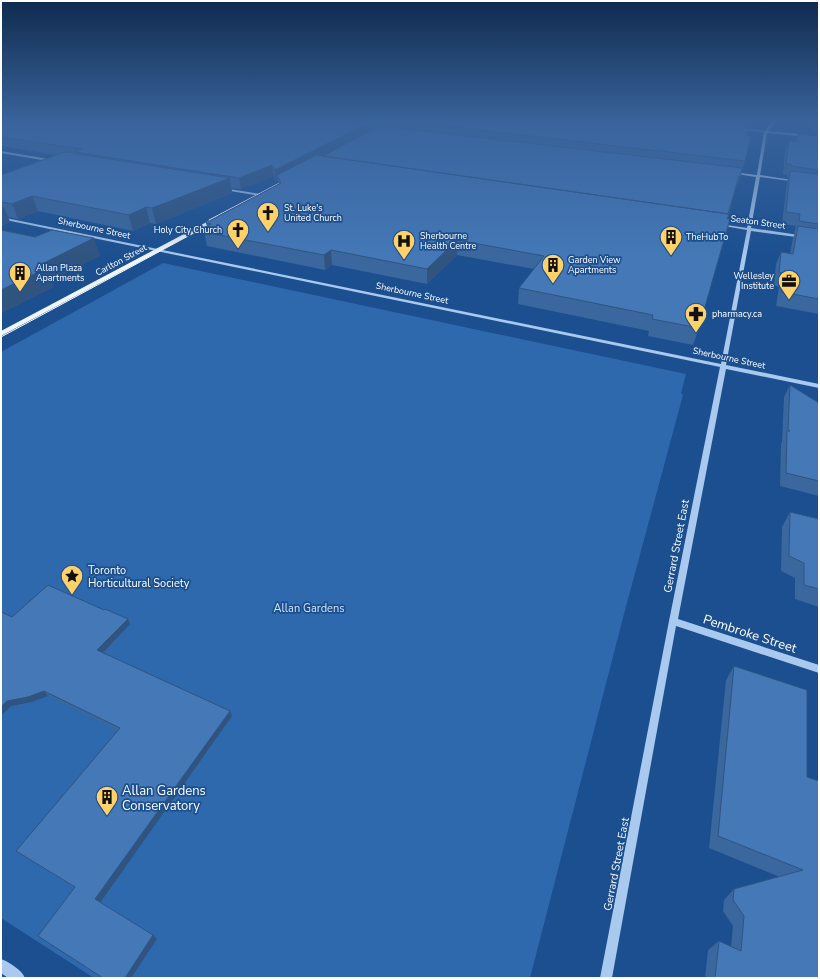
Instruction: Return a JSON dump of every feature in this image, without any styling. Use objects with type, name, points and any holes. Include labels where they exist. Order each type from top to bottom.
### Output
[{"type":"main road","points":[[250,200],[268,191]]},
{"type":"main road","name":"Carlton Street","points":[[1,334],[224,215]]},
{"type":"street","name":"Gerrard Street East","points":[[606,978],[673,621],[724,366],[760,167]]},
{"type":"street","points":[[727,172],[805,182]]},
{"type":"street","points":[[216,187],[261,194]]},
{"type":"street","name":"Sherbourne Street","points":[[1,218],[819,386]]},
{"type":"street","name":"Seaton Street","points":[[714,224],[819,239]]},
{"type":"street","name":"Pembroke Street","points":[[673,621],[819,669]]},
{"type":"street","points":[[1,965],[19,978]]},
{"type":"green space","name":"Allan Gardens","points":[[163,263],[686,374],[681,393],[683,395],[624,614],[530,978],[94,978],[1,918],[1,352]]},
{"type":"building","points":[[24,167],[158,167],[230,178],[152,208],[146,207],[129,215],[32,196],[12,204],[1,202],[1,175]]},
{"type":"building","points":[[168,167],[268,167],[239,178]]},
{"type":"building","points":[[273,167],[282,167],[275,170]]},
{"type":"building","points":[[293,167],[398,167],[729,214],[727,219],[730,219],[699,328],[652,319],[653,315],[519,288],[544,256],[457,240],[427,269],[331,250],[324,255],[204,232],[209,229],[204,228],[211,224],[206,223],[281,183],[277,175]]},
{"type":"building","points":[[398,167],[731,167],[742,168],[728,214]]},
{"type":"building","points":[[796,167],[819,167],[819,170]]},
{"type":"building","points":[[790,171],[819,174],[819,224],[799,221],[800,214],[786,212]]},
{"type":"building","points":[[798,226],[819,229],[819,299],[782,292],[784,274],[779,272],[781,252],[793,254]]},
{"type":"building","points":[[1,230],[35,237],[52,230],[94,238],[38,266],[47,268],[1,290]]},
{"type":"building","points":[[790,385],[819,403],[819,481],[786,473],[787,431],[790,431],[788,429]]},
{"type":"building","points":[[790,512],[819,519],[819,589],[804,585],[804,563],[789,556]]},
{"type":"building","name":"Allan Gardens Conservatory","points":[[48,585],[128,619],[97,650],[230,711],[95,899],[153,935],[125,978],[103,978],[38,936],[75,887],[16,851],[120,728],[44,691],[28,697],[7,701],[1,707],[1,612],[12,617]]},
{"type":"building","points":[[734,666],[807,690],[807,777],[819,781],[819,978],[715,978],[719,941],[741,951],[744,916],[733,900],[734,889],[803,870],[718,836]]},
{"type":"tram line","points":[[209,220],[289,178]]},
{"type":"tram line","points":[[1,337],[216,221]]},
{"type":"place","name":"St. Luke's United Church","points":[[268,232]]},
{"type":"place","name":"Holy City Church","points":[[238,250]]},
{"type":"place","name":"TheHubTo","points":[[671,256]]},
{"type":"place","name":"Sherbourne Health Centre","points":[[404,260]]},
{"type":"place","name":"Garden View Apartments","points":[[553,284]]},
{"type":"place","name":"Allan Plaza Apartments","points":[[20,292]]},
{"type":"place","name":"Wellesley Institute","points":[[789,300]]},
{"type":"place","name":"pharmacy.ca","points":[[696,334]]},
{"type":"place","name":"Toronto Horticultural Society","points":[[72,596]]},
{"type":"place","name":"Allan Gardens Conservatory","points":[[107,816]]}]
